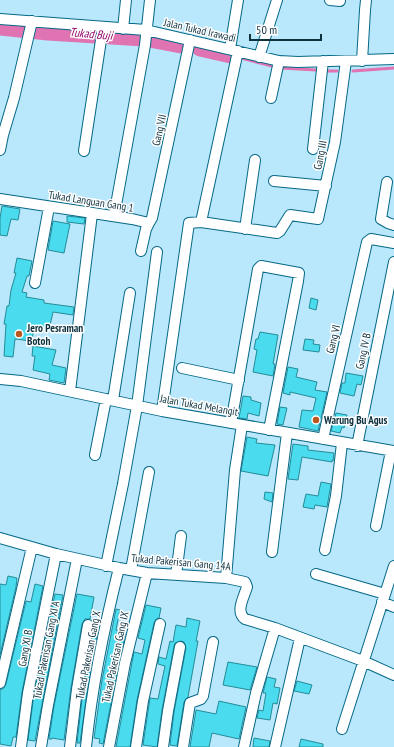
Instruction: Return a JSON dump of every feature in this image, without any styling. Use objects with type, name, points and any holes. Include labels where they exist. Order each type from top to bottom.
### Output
[{"type":"street","points":[[123,28],[126,0]]},
{"type":"street","points":[[114,216],[146,37],[150,0]]},
{"type":"street","points":[[201,222],[234,50],[238,0]]},
{"type":"street","points":[[259,57],[277,0]]},
{"type":"street","points":[[362,61],[366,0]]},
{"type":"street","name":"Jalan Tukad Irawadi","points":[[0,19],[30,27],[102,33],[123,28],[146,37],[234,50],[279,61],[362,61],[394,59]]},
{"type":"street","points":[[0,150],[2,135],[14,98],[30,27]]},
{"type":"street","points":[[84,151],[102,33]]},
{"type":"street","name":"Gang VII","points":[[149,223],[152,218],[190,43]]},
{"type":"street","points":[[271,98],[279,61]]},
{"type":"street","points":[[313,149],[323,61]]},
{"type":"street","name":"Gang III","points":[[244,229],[278,233],[290,215],[318,219],[335,142],[346,61]]},
{"type":"street","points":[[162,411],[189,223],[201,222],[244,229],[255,160]]},
{"type":"street","points":[[274,181],[326,186]]},
{"type":"street","points":[[387,182],[382,219],[394,225]]},
{"type":"street","name":"Tukad Languan Gang 1","points":[[0,199],[92,214],[114,216],[149,223]]},
{"type":"street","points":[[35,283],[49,207]]},
{"type":"street","points":[[70,392],[92,214]]},
{"type":"street","points":[[141,251],[146,229],[149,223]]},
{"type":"street","name":"Gang VI","points":[[323,439],[366,244],[368,240],[371,239],[394,243]]},
{"type":"street","points":[[106,566],[137,406],[157,252]]},
{"type":"street","name":"Gang IV B","points":[[357,446],[394,262]]},
{"type":"street","points":[[231,423],[258,269],[259,267],[265,267],[300,274],[269,430]]},
{"type":"street","points":[[95,455],[110,399],[130,293]]},
{"type":"street","points":[[182,368],[239,380]]},
{"type":"street","name":"Jalan Tukad Melangit","points":[[0,379],[21,380],[162,411],[357,446],[393,451]]},
{"type":"street","points":[[226,578],[235,470],[242,425]]},
{"type":"street","points":[[272,552],[287,433]]},
{"type":"street","points":[[325,550],[336,496],[342,443]]},
{"type":"street","points":[[376,526],[393,451]]},
{"type":"street","points":[[131,570],[149,472]]},
{"type":"street","points":[[176,575],[181,536]]},
{"type":"street","name":"Tukad Pakerisan Gang 14A","points":[[0,538],[106,566],[147,573],[226,578],[245,582],[247,587],[240,611],[242,617],[363,661],[394,675]]},
{"type":"street","points":[[0,683],[32,547]]},
{"type":"street","name":"Gang XI B","points":[[21,747],[28,693],[56,554]]},
{"type":"street","name":"Tukad Pakerisan Gang XI A","points":[[41,747],[77,559]]},
{"type":"street","points":[[342,729],[394,566]]},
{"type":"street","name":"Tukad Pakerisan Gang X","points":[[86,747],[94,686],[109,609],[119,568]]},
{"type":"street","name":"Tukad Pakerisan Gang IX","points":[[109,747],[125,663],[147,573]]},
{"type":"street","points":[[316,574],[384,598],[394,607]]},
{"type":"street","points":[[136,747],[160,624]]},
{"type":"street","points":[[70,747],[75,703],[88,625]]},
{"type":"street","points":[[244,747],[256,693],[275,628]]},
{"type":"street","points":[[275,747],[300,638]]},
{"type":"street","points":[[183,747],[190,703],[201,699],[203,696],[213,642]]},
{"type":"street","points":[[163,747],[180,647]]},
{"type":"building","points":[[2,206],[20,209],[18,220],[11,219],[7,236],[0,235]]},
{"type":"building","points":[[67,216],[85,218],[84,224],[67,222]]},
{"type":"building","points":[[53,221],[70,224],[64,253],[48,250]]},
{"type":"building","points":[[17,258],[32,261],[29,276],[27,276],[22,292],[27,293],[26,297],[44,300],[44,303],[74,307],[73,315],[53,312],[49,330],[34,326],[32,341],[15,339],[13,357],[4,356],[6,324],[4,324],[7,306],[9,306],[11,290],[16,273],[14,273]]},
{"type":"building","points":[[311,298],[318,300],[316,310],[309,308]]},
{"type":"building","points":[[260,332],[278,335],[273,364],[275,364],[273,376],[253,372],[257,350],[254,349],[256,339],[258,339]]},
{"type":"building","points":[[305,339],[314,340],[313,344],[320,345],[319,352],[303,350]]},
{"type":"building","points":[[33,346],[56,350],[52,365],[66,368],[64,383],[49,380],[50,374],[33,370],[35,356],[32,356]]},
{"type":"building","points":[[288,367],[298,369],[296,377],[317,382],[315,390],[327,392],[318,431],[299,427],[302,410],[313,411],[316,398],[290,392],[290,395],[283,393]]},
{"type":"building","points":[[346,373],[363,376],[361,385],[357,384],[354,396],[340,393],[342,383],[345,383]]},
{"type":"building","points":[[243,396],[251,397],[251,400],[261,403],[259,416],[248,413],[247,419],[239,418]]},
{"type":"building","points":[[280,407],[287,408],[283,425],[277,424]]},
{"type":"building","points":[[336,413],[347,415],[344,428],[342,427],[340,433],[331,431]]},
{"type":"building","points":[[247,437],[257,439],[256,443],[275,445],[268,476],[241,471]]},
{"type":"building","points":[[293,444],[308,446],[308,450],[334,453],[333,461],[302,457],[298,480],[288,479]]},
{"type":"building","points":[[321,482],[331,484],[327,507],[315,505],[314,509],[303,507],[306,494],[318,496]]},
{"type":"building","points":[[265,492],[273,493],[272,502],[264,499]]},
{"type":"building","points":[[8,576],[17,578],[0,655],[0,584],[6,585]]},
{"type":"building","points":[[35,584],[43,586],[22,692],[16,737],[13,737],[11,746],[0,744],[0,690],[4,688],[6,684],[26,601],[31,602]]},
{"type":"building","points":[[55,594],[63,595],[35,741],[28,740],[34,694]]},
{"type":"building","points":[[77,594],[94,597],[90,619],[85,619],[82,624],[64,740],[49,739],[54,706]]},
{"type":"building","points":[[146,605],[161,608],[159,618],[156,619],[154,623],[137,700],[130,747],[116,747],[134,652],[142,654],[145,640],[138,638]]},
{"type":"building","points":[[116,609],[120,610],[116,630],[126,632],[103,744],[99,743],[100,739],[94,738],[102,680]]},
{"type":"building","points":[[187,618],[200,621],[188,697],[184,702],[177,746],[170,745],[174,712],[186,648],[184,642],[181,641],[175,643],[174,646],[162,710],[157,747],[143,745],[150,698],[158,699],[165,666],[158,664],[159,657],[166,659],[170,641],[173,642],[176,625],[186,627]]},
{"type":"building","points":[[94,623],[99,624],[89,678],[80,743],[77,743],[83,690]]},
{"type":"building","points":[[228,662],[257,667],[250,690],[223,685]]},
{"type":"building","points":[[267,677],[276,679],[274,687],[280,688],[277,704],[273,703],[270,720],[257,718],[259,710],[263,711],[266,693],[263,693]]},
{"type":"building","points":[[297,681],[312,685],[309,694],[294,691]]},
{"type":"building","points":[[219,701],[246,707],[239,739],[212,733],[209,747],[190,747],[196,710],[216,714]]},
{"type":"building","points":[[254,738],[270,741],[269,747],[253,747]]},
{"type":"building","points":[[301,739],[323,744],[323,747],[299,747]]},
{"type":"waterway","name":"Tukad Buji","points":[[0,27],[48,32],[144,38],[181,45]]},
{"type":"waterway","name":"Tukad Buji","points":[[200,48],[231,55]]},
{"type":"waterway","points":[[241,58],[272,66]]},
{"type":"waterway","points":[[281,68],[316,70]]},
{"type":"waterway","points":[[353,71],[394,68]]},
{"type":"waterway","points":[[328,71],[337,71]]},
{"type":"place","name":"Jero Pesraman Botoh","points":[[19,334]]},
{"type":"place","name":"Warung Bu Agus","points":[[316,420]]}]
